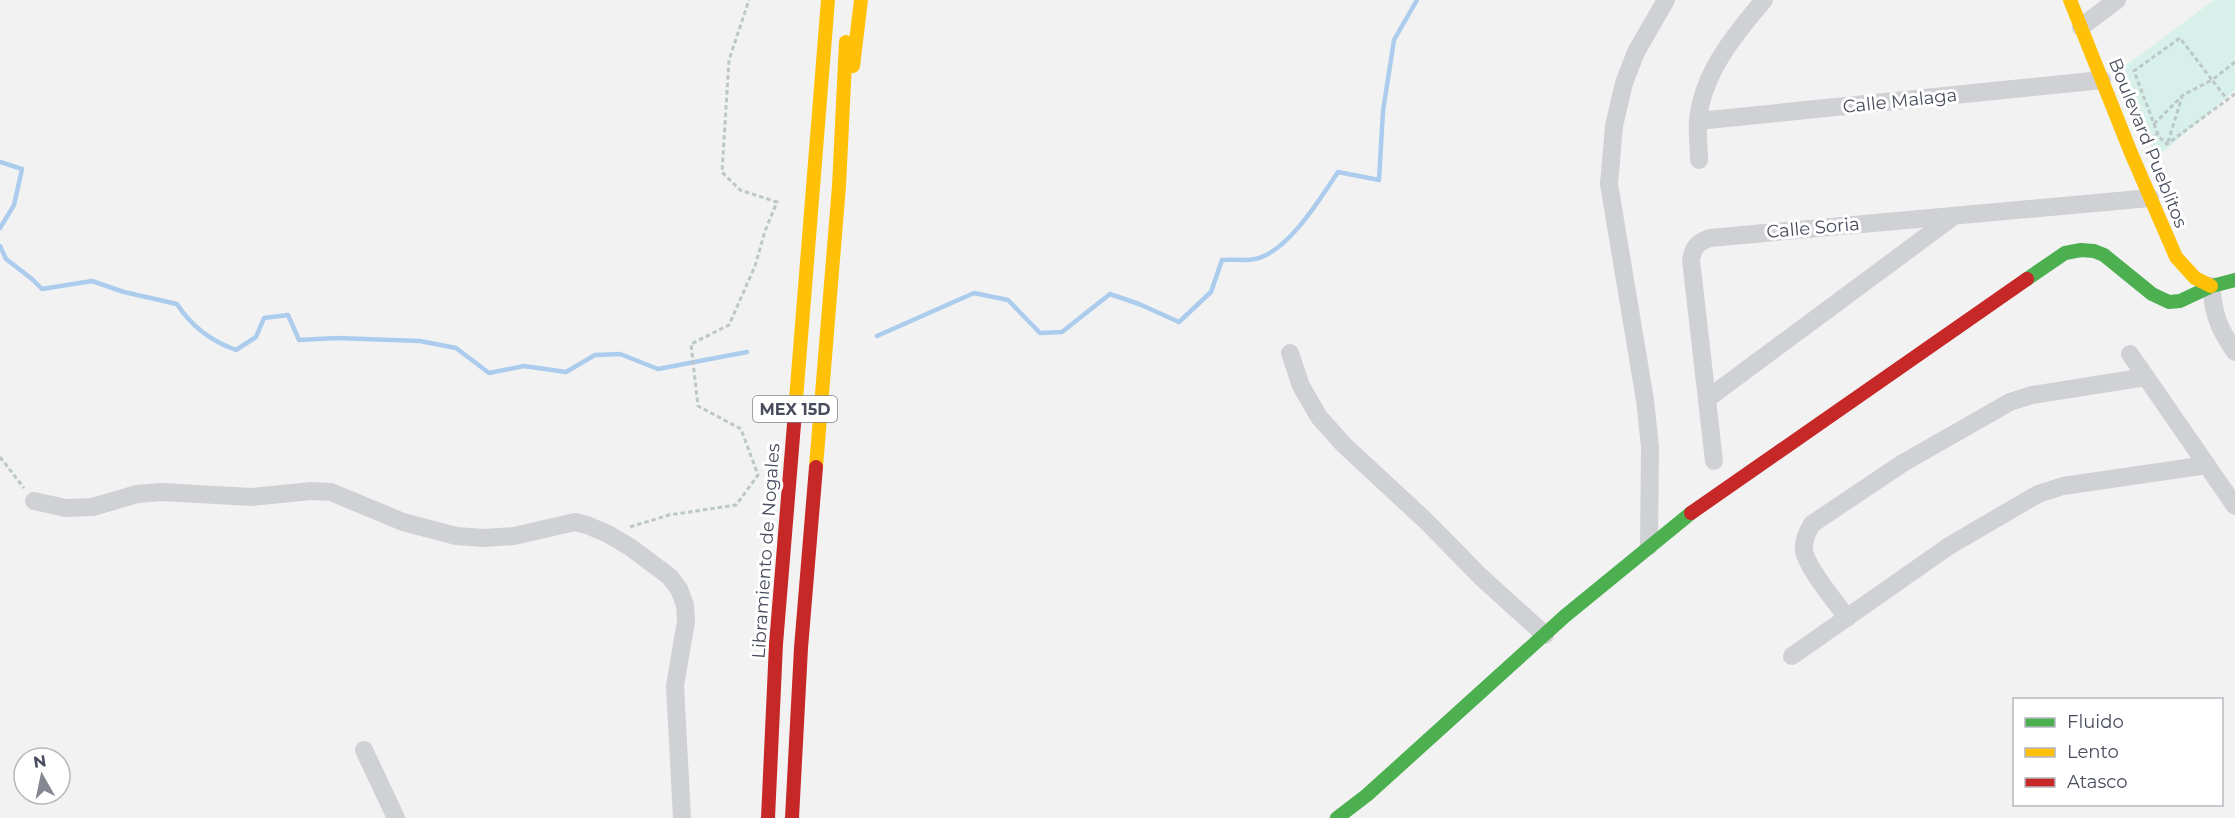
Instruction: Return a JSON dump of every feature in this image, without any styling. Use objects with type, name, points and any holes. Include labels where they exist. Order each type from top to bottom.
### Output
[{"type":"main road","name":"Libramiento de Nogales","points":[[768,818],[778,621],[828,0]]},
{"type":"main road","name":"MEX 15D","points":[[839,186],[848,0]]},
{"type":"main road","name":"MEX 15D","points":[[792,818],[801,648],[854,0]]},
{"type":"main road","name":"MEX 15D","points":[[839,186],[861,0]]},
{"type":"main road","name":"Boulevard Pueblitos","points":[[2070,0],[2176,257],[2195,278],[2211,286]]},
{"type":"main road","points":[[1336,818],[1367,795],[1545,635],[1685,517],[2065,253],[2081,249],[2096,250],[2109,257],[2147,291],[2170,302],[2184,300],[2211,286],[2235,280]]},
{"type":"street","points":[[1649,546],[1650,447],[1645,400],[1609,184],[1614,126],[1624,83],[1636,52],[1666,0]]},
{"type":"street","points":[[1699,160],[1698,121],[1703,93],[1716,65],[1745,22],[1764,0]]},
{"type":"street","points":[[2081,27],[2117,0]]},
{"type":"street","name":"Calle Malaga","points":[[1698,121],[2102,80]]},
{"type":"street","name":"Calle Soria","points":[[1714,461],[1691,260],[1692,249],[1699,242],[1710,238],[2150,198]]},
{"type":"street","points":[[1707,399],[1954,216]]},
{"type":"street","points":[[2211,286],[2214,315],[2235,352]]},
{"type":"street","points":[[1290,353],[1301,386],[1318,417],[1481,577],[1545,635]]},
{"type":"street","points":[[2130,354],[2207,465],[2229,486],[2235,506]]},
{"type":"street","points":[[1847,618],[1809,565],[1804,550],[1805,535],[1812,524],[1903,463],[2010,402],[2032,395],[2146,377]]},
{"type":"street","points":[[1792,656],[1949,546],[2038,494],[2063,486],[2207,465]]},
{"type":"street","points":[[34,501],[66,508],[93,507],[137,494],[162,492],[251,497],[311,491],[331,492],[403,522],[456,536],[484,538],[514,536],[575,522],[608,534],[630,547],[670,577],[679,589],[685,605],[686,621],[675,686],[682,818]]},
{"type":"street","points":[[364,750],[396,818]]},
{"type":"path","points":[[608,534],[669,515],[736,505],[758,475],[741,429],[698,406],[691,344],[729,325],[755,266],[765,231],[777,202],[740,190],[722,172],[729,60],[749,0]]},
{"type":"path","points":[[2167,144],[2158,137],[2134,71],[2180,38],[2227,99]]},
{"type":"path","points":[[2154,124],[2183,95],[2212,80],[2235,62]]},
{"type":"path","points":[[2167,144],[2235,94]]},
{"type":"path","points":[[2167,144],[2183,95]]},
{"type":"path","points":[[0,457],[34,501]]},
{"type":"green space","points":[[2214,0],[2235,0],[2235,90],[2156,158],[2121,69]]},
{"type":"waterway","points":[[877,336],[974,293],[1008,300],[1040,333],[1062,332],[1110,294],[1179,322],[1211,292],[1222,260],[1255,259],[1279,246],[1302,223],[1338,172],[1379,180],[1383,111],[1394,40],[1417,0]]},
{"type":"waterway","points":[[0,162],[22,169],[14,205],[0,228]]},
{"type":"waterway","points":[[0,246],[6,259],[42,289],[92,281],[124,292],[177,304],[202,332],[236,350],[256,337],[264,318],[288,315],[299,340],[336,338],[420,341],[456,348],[489,373],[524,366],[566,372],[595,355],[620,354],[658,369],[747,352]]},
{"type":"traffic: fast","points":[[2027,279],[2065,253],[2081,250],[2104,255],[2152,294],[2169,302],[2180,301],[2212,286],[2235,280]]},
{"type":"traffic: fast","points":[[1337,818],[1367,795],[1565,616],[1691,513]]},
{"type":"traffic: slow","points":[[795,412],[828,0]]},
{"type":"traffic: slow","points":[[853,66],[861,0]]},
{"type":"traffic: slow","points":[[2070,0],[2131,153],[2176,257],[2195,278],[2211,286]]},
{"type":"traffic: slow","points":[[816,467],[839,186],[846,42]]},
{"type":"traffic: jam","points":[[1691,513],[2027,279]]},
{"type":"traffic: jam","points":[[768,818],[776,644],[795,412]]},
{"type":"traffic: jam","points":[[792,818],[801,648],[816,467]]}]
